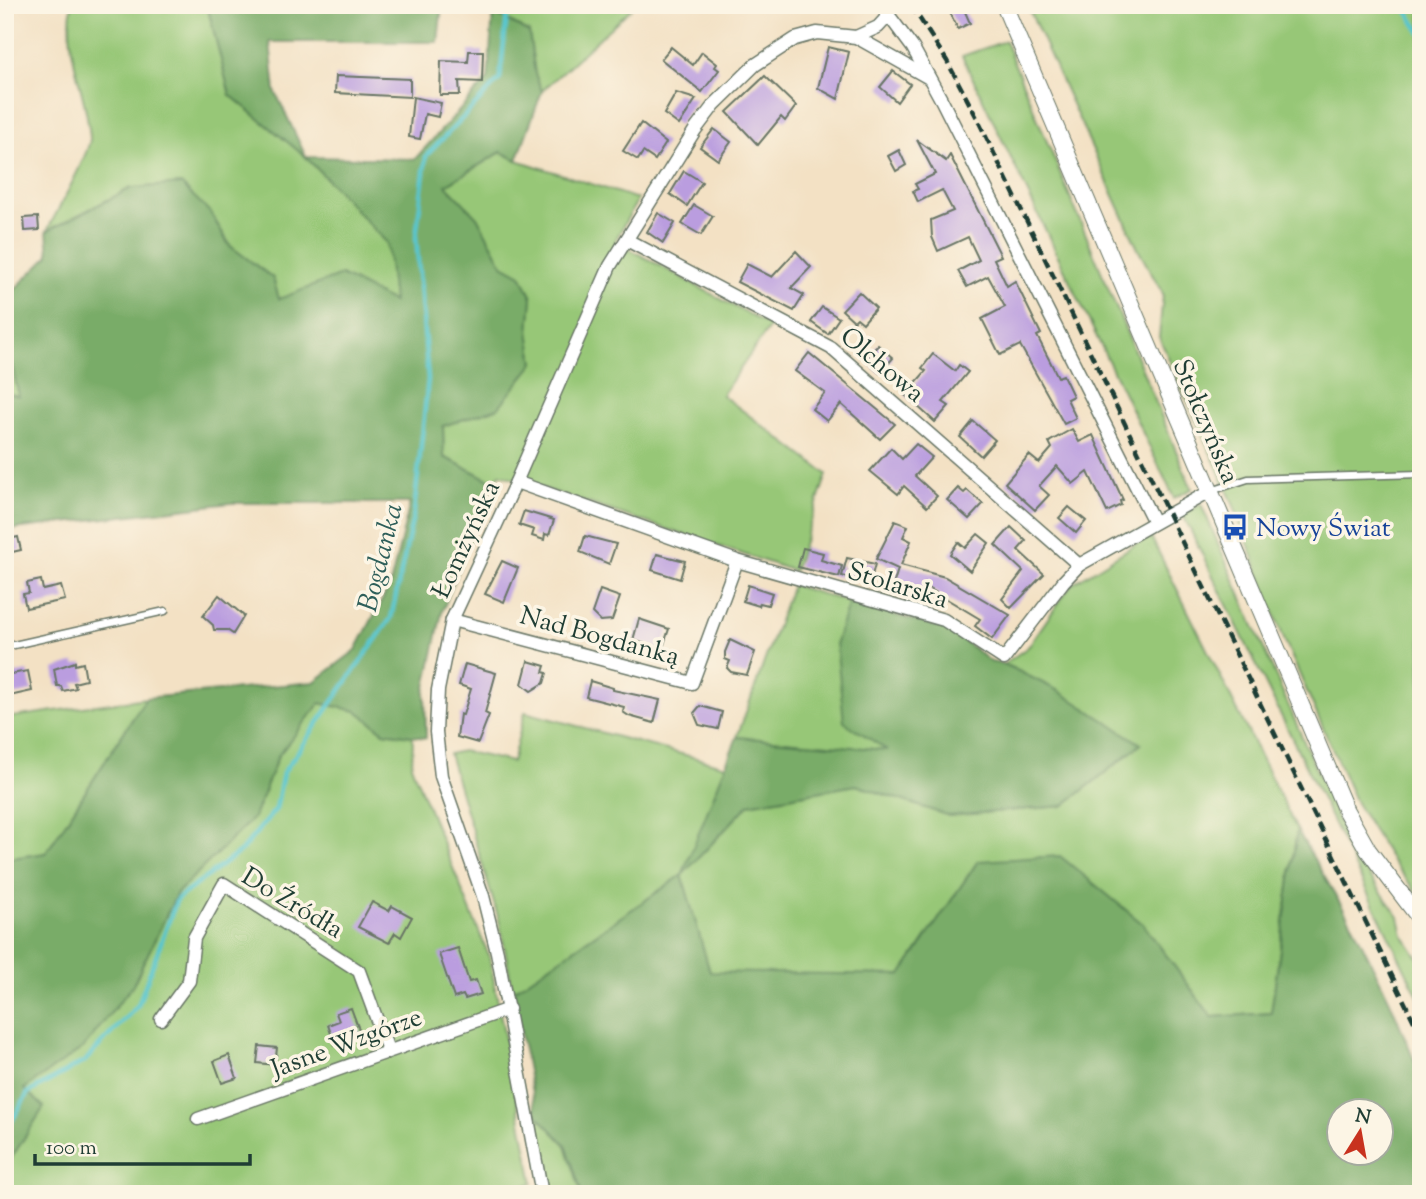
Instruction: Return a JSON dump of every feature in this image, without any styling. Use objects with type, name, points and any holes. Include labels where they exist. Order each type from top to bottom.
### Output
[{"type":"street","name":"Stołczyńska","points":[[1004,5],[1350,818],[1368,850],[1421,920]]},
{"type":"street","points":[[856,37],[878,27],[885,10]]},
{"type":"street","points":[[885,10],[913,48],[929,78],[1041,294],[1154,522]]},
{"type":"street","name":"Łomżyńska","points":[[542,1194],[509,1009],[483,896],[441,776],[437,756],[438,690],[452,620],[516,482],[593,301],[664,177],[714,105],[755,65],[795,39],[817,33],[856,37],[929,78]]},
{"type":"street","name":"Olchowa","points":[[627,240],[831,348],[1079,565]]},
{"type":"street","name":"Stolarska","points":[[516,482],[737,561],[944,620],[1004,659],[1079,565],[1209,492]]},
{"type":"street","name":"Nad Bogdanką","points":[[452,620],[692,683],[737,561]]},
{"type":"street","name":"Do Źródła","points":[[161,1019],[189,981],[194,938],[224,884],[359,971],[388,1050]]},
{"type":"street","name":"Jasne Wzgórze","points":[[198,1119],[509,1009]]},
{"type":"lane","points":[[1209,492],[1248,479],[1421,474]]},
{"type":"lane","points":[[5,647],[164,611]]},
{"type":"green space","points":[[72,5],[207,5],[230,95],[306,157],[388,243],[393,302],[341,275],[279,300],[273,278],[232,248],[210,212],[131,188],[47,231],[79,169],[90,138],[73,55],[70,22]]},
{"type":"green space","points":[[207,5],[442,5],[438,42],[270,42],[275,91],[306,157],[230,95]]},
{"type":"green space","points":[[449,5],[503,5],[528,11],[534,5],[633,7],[542,91],[535,74],[529,32],[493,13]]},
{"type":"green space","points":[[1027,5],[1421,5],[1421,898],[1392,861],[1356,803],[1284,639],[1232,501],[1159,337],[1163,294],[1139,251]]},
{"type":"green space","points":[[493,13],[529,33],[535,74],[542,91],[517,160],[501,152],[446,185],[477,217],[503,265],[521,275],[532,298],[529,331],[534,363],[498,408],[443,426],[444,457],[494,482],[442,612],[425,692],[426,738],[384,732],[357,711],[320,703],[278,756],[254,817],[177,893],[133,985],[84,1047],[24,1089],[44,1107],[5,1168],[5,859],[46,853],[146,698],[314,682],[356,650],[390,585],[410,503],[231,503],[5,530],[5,393],[19,396],[8,349],[5,299],[49,255],[47,231],[131,188],[181,184],[210,212],[229,245],[273,278],[279,299],[341,275],[393,302],[387,243],[306,157],[415,159],[488,79]]},
{"type":"green space","points":[[1005,41],[1192,489],[1174,498],[962,56]]},
{"type":"green space","points":[[502,152],[517,160],[638,199],[615,241],[770,326],[722,395],[827,474],[794,571],[500,474],[494,482],[444,457],[443,426],[498,408],[534,363],[529,331],[532,298],[521,275],[503,265],[477,217],[446,185]]},
{"type":"green space","points":[[5,323],[19,396],[5,393]]},
{"type":"green space","points":[[1201,504],[1351,850],[1399,917],[1403,935],[1421,962],[1421,1002],[1183,515]]},
{"type":"green space","points":[[1150,535],[1297,830],[1271,1013],[1212,1017],[1143,924],[978,861],[901,975],[710,973],[682,875],[513,991],[499,920],[449,754],[462,751],[512,762],[525,712],[726,766],[684,873],[749,804],[856,785],[949,816],[1063,806],[1141,744],[1057,690],[1004,664],[1028,647],[1071,585]]},
{"type":"green space","points":[[792,585],[849,602],[836,642],[889,751],[737,737]]},
{"type":"green space","points":[[849,602],[952,631],[991,662],[1004,664],[1057,690],[1141,744],[1063,806],[949,816],[856,785],[749,804],[682,875],[737,737],[887,750],[844,722],[836,642]]},
{"type":"green space","points":[[146,698],[46,853],[5,859],[5,718]]},
{"type":"green space","points":[[320,703],[357,711],[384,732],[413,736],[412,768],[489,956],[533,1183],[502,1194],[5,1194],[5,1168],[44,1107],[23,1089],[84,1047],[133,985],[177,893],[254,817],[278,756]]},
{"type":"green space","points":[[1297,830],[1354,927],[1390,1001],[1421,1077],[1421,1194],[582,1194],[566,1145],[536,1114],[513,991],[682,875],[710,972],[901,975],[978,861],[1060,856],[1143,924],[1212,1017],[1271,1013]]},
{"type":"green space","points":[[536,1114],[566,1145],[582,1194],[551,1194]]},
{"type":"building","points":[[946,5],[962,5],[970,23],[958,29]]},
{"type":"building","points":[[671,47],[693,65],[702,52],[717,64],[715,67],[719,70],[702,92],[661,59]]},
{"type":"building","points":[[828,47],[849,52],[838,99],[818,88]]},
{"type":"building","points":[[469,51],[483,51],[482,82],[459,81],[460,95],[440,95],[441,61],[468,62]]},
{"type":"building","points":[[893,71],[910,84],[897,102],[880,87]]},
{"type":"building","points":[[336,76],[410,79],[410,97],[335,93]]},
{"type":"building","points":[[765,76],[796,106],[785,121],[781,117],[758,145],[727,112]]},
{"type":"building","points":[[676,93],[696,99],[679,125],[664,114]]},
{"type":"building","points":[[413,97],[441,103],[438,117],[425,114],[420,139],[409,137]]},
{"type":"building","points":[[641,123],[666,143],[655,160],[643,152],[638,160],[623,151]]},
{"type":"building","points":[[714,129],[731,142],[718,160],[700,147]]},
{"type":"building","points":[[917,140],[946,161],[950,155],[1001,256],[994,259],[1007,286],[1015,281],[1041,334],[1037,336],[1058,377],[1063,375],[1073,396],[1067,399],[1076,418],[1064,424],[1020,345],[1000,355],[982,319],[1005,307],[988,276],[967,287],[958,271],[979,260],[968,237],[938,251],[932,237],[931,220],[953,211],[942,190],[918,202],[913,191],[918,189],[915,184],[935,174]]},
{"type":"building","points":[[899,150],[906,165],[896,171],[888,156]]},
{"type":"building","points":[[684,171],[702,182],[687,206],[670,194]]},
{"type":"building","points":[[694,205],[713,216],[701,235],[682,224]]},
{"type":"building","points":[[658,213],[675,223],[663,243],[647,232]]},
{"type":"building","points":[[38,217],[39,230],[25,231],[24,218]]},
{"type":"building","points":[[796,251],[811,267],[791,288],[804,295],[794,311],[737,282],[747,264],[772,277]]},
{"type":"building","points":[[859,292],[876,308],[863,323],[857,318],[854,321],[842,310]]},
{"type":"building","points":[[822,307],[839,318],[828,334],[811,322]]},
{"type":"building","points":[[878,345],[893,358],[880,373],[865,360]]},
{"type":"building","points":[[809,353],[895,424],[880,439],[841,404],[827,421],[812,409],[825,393],[795,371]]},
{"type":"building","points":[[933,354],[955,371],[959,365],[968,372],[943,402],[949,406],[935,422],[905,395],[926,371],[922,368]]},
{"type":"building","points":[[973,421],[995,440],[981,456],[960,437]]},
{"type":"building","points":[[1072,429],[1079,442],[1093,435],[1123,500],[1120,501],[1121,505],[1107,512],[1088,472],[1073,484],[1057,466],[1039,486],[1049,495],[1035,510],[1005,483],[1029,455],[1039,463],[1052,448],[1049,442]]},
{"type":"building","points":[[916,444],[932,457],[915,476],[937,496],[927,507],[904,486],[898,494],[870,471],[891,448],[902,459]]},
{"type":"building","points":[[958,488],[964,493],[967,490],[983,504],[969,519],[947,500]]},
{"type":"building","points":[[1069,507],[1086,521],[1076,533],[1059,518]]},
{"type":"building","points":[[524,511],[554,520],[549,535],[545,534],[544,540],[532,536],[534,530],[519,525]]},
{"type":"building","points":[[895,521],[908,526],[903,537],[911,541],[901,565],[945,577],[1010,615],[992,639],[975,626],[980,619],[925,586],[921,598],[892,589],[898,569],[876,559]]},
{"type":"building","points":[[1011,527],[1026,541],[1018,550],[1044,574],[1011,608],[1002,599],[1023,571],[995,545]]},
{"type":"building","points":[[978,534],[989,543],[970,571],[950,554],[958,542],[965,548]]},
{"type":"building","points":[[585,536],[616,544],[609,564],[580,552]]},
{"type":"building","points":[[18,537],[21,550],[8,553],[5,540]]},
{"type":"building","points":[[803,548],[823,553],[821,560],[842,566],[839,577],[798,567]]},
{"type":"building","points":[[657,554],[685,561],[680,579],[652,570]]},
{"type":"building","points":[[847,558],[875,564],[870,583],[842,576]]},
{"type":"building","points":[[502,561],[518,568],[504,602],[485,594]]},
{"type":"building","points":[[41,580],[43,590],[61,586],[65,600],[26,608],[23,594],[29,593],[27,583]]},
{"type":"building","points":[[748,585],[772,593],[768,605],[760,603],[759,606],[743,601]]},
{"type":"building","points":[[600,590],[620,597],[612,620],[600,621],[592,613]]},
{"type":"building","points":[[219,595],[244,616],[233,634],[227,630],[214,630],[213,625],[203,616]]},
{"type":"building","points":[[639,619],[669,629],[662,650],[633,640]]},
{"type":"building","points":[[730,640],[755,652],[747,675],[731,672],[727,668],[730,661],[725,659],[725,652]]},
{"type":"building","points":[[528,661],[545,666],[543,672],[547,673],[544,683],[531,691],[522,684]]},
{"type":"building","points":[[75,662],[75,665],[83,663],[86,680],[74,683],[76,688],[63,691],[61,686],[57,686],[54,669]]},
{"type":"building","points":[[465,664],[496,673],[485,713],[489,715],[478,743],[457,737],[460,714],[463,715],[471,689],[459,685]]},
{"type":"building","points":[[28,671],[32,691],[5,697],[5,675]]},
{"type":"building","points":[[590,681],[613,690],[660,700],[654,723],[629,716],[623,712],[624,707],[586,697]]},
{"type":"building","points":[[700,706],[722,712],[718,729],[699,725],[694,713]]},
{"type":"building","points":[[372,902],[389,911],[392,906],[412,917],[401,937],[395,933],[389,943],[358,927]]},
{"type":"building","points":[[458,948],[469,982],[476,980],[481,994],[465,999],[463,995],[454,998],[439,954]]},
{"type":"building","points":[[351,1008],[361,1035],[335,1045],[328,1025],[339,1021],[336,1013]]},
{"type":"building","points":[[259,1046],[277,1048],[275,1065],[257,1063]]},
{"type":"building","points":[[229,1055],[237,1078],[222,1083],[214,1061]]},
{"type":"waterway","name":"Bogdanka","points":[[5,1133],[28,1093],[85,1061],[138,1005],[177,899],[241,851],[276,809],[283,773],[391,618],[414,512],[428,379],[416,237],[426,156],[500,79],[508,5]]},
{"type":"waterway","name":"Bogdanka","points":[[1403,5],[1421,33]]},
{"type":"railway","points":[[911,5],[947,61],[976,116],[1421,1036]]},
{"type":"place","name":"Nowy Świat","points":[[1235,527]]}]
